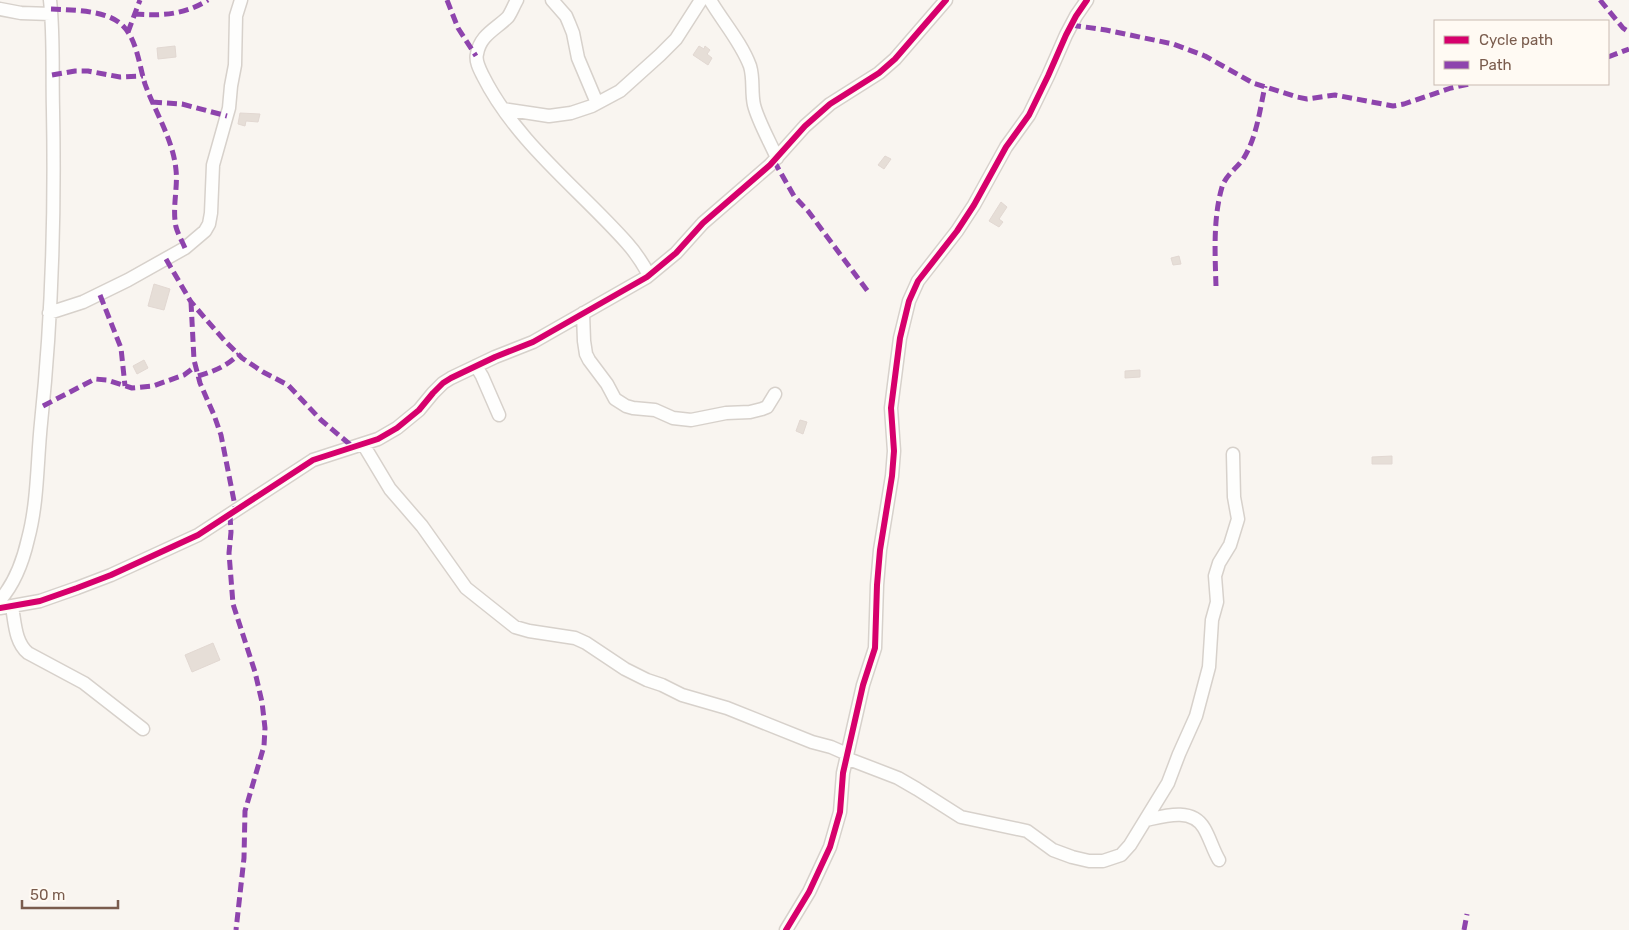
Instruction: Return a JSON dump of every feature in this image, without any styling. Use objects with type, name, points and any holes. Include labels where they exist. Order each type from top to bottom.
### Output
[{"type":"street","points":[[0,600],[12,584],[22,562],[29,538],[34,508],[47,368],[54,181],[50,0]]},
{"type":"street","points":[[49,313],[83,302],[128,280],[185,248],[205,231],[209,224],[213,164],[229,108],[234,65],[236,16],[241,0]]},
{"type":"street","points":[[516,0],[508,16],[489,32],[476,56],[485,81],[503,109],[540,154],[629,245],[649,275]]},
{"type":"street","points":[[552,0],[569,22],[578,58],[597,103]]},
{"type":"street","points":[[503,109],[549,116],[571,113],[597,103],[620,91],[676,39],[702,0]]},
{"type":"street","points":[[710,0],[750,66],[756,113],[777,158]]},
{"type":"street","points":[[143,729],[84,684],[23,649],[6,607],[40,600],[77,588],[198,535],[313,460],[363,444],[397,428],[420,410],[443,383],[476,366],[533,342],[649,275],[676,254],[703,223],[745,188],[777,158],[805,126],[830,104],[879,73],[895,59],[946,0]]},
{"type":"street","points":[[786,930],[809,892],[830,847],[840,812],[843,773],[863,685],[875,648],[879,559],[892,476],[894,450],[893,392],[900,338],[908,301],[918,280],[957,231],[974,205],[1006,147],[1029,115],[1066,35],[1087,0]]},
{"type":"street","points":[[0,9],[21,13],[51,14]]},
{"type":"street","points":[[584,312],[586,354],[607,384],[614,399],[626,406],[655,410],[673,418],[691,420],[726,413],[762,410],[767,407],[776,394]]},
{"type":"street","points":[[476,366],[500,415]]},
{"type":"street","points":[[363,444],[390,489],[422,526],[466,588],[515,627],[528,631],[575,638],[586,643],[625,669],[647,680],[682,695],[727,708],[898,778],[961,817],[1027,831],[1053,850],[1089,861],[1103,861],[1120,855],[1130,845],[1168,783],[1196,716],[1209,667],[1212,620],[1217,602],[1215,576],[1219,563],[1230,545],[1238,519],[1234,497],[1233,454]]},
{"type":"street","points":[[1146,820],[1174,815],[1194,818],[1203,826],[1219,860]]},
{"type":"building","points":[[175,46],[176,57],[158,59],[157,48]]},
{"type":"building","points":[[699,46],[704,49],[705,46],[710,50],[707,54],[712,58],[708,65],[693,55]]},
{"type":"building","points":[[240,113],[260,114],[258,122],[246,121],[245,126],[238,124]]},
{"type":"building","points":[[885,156],[891,159],[884,169],[878,165]]},
{"type":"building","points":[[1001,202],[1007,207],[999,219],[1003,222],[999,227],[989,221]]},
{"type":"building","points":[[1179,256],[1181,264],[1173,265],[1171,258]]},
{"type":"building","points":[[154,284],[170,289],[164,310],[148,306]]},
{"type":"building","points":[[144,360],[148,368],[137,374],[133,366]]},
{"type":"building","points":[[1140,370],[1140,377],[1125,378],[1125,371]]},
{"type":"building","points":[[800,420],[807,422],[803,434],[796,431]]},
{"type":"building","points":[[1392,456],[1392,464],[1372,464],[1372,457]]},
{"type":"building","points":[[213,643],[220,660],[192,672],[185,655]]},
{"type":"marked path","points":[[128,32],[140,0]]},
{"type":"marked path","points":[[134,14],[154,15],[181,12],[208,0]]},
{"type":"marked path","points":[[447,0],[458,28],[476,56]]},
{"type":"marked path","points":[[1600,0],[1623,28],[1629,32]]},
{"type":"marked path","points":[[51,9],[97,13],[106,16],[121,24],[131,37],[145,84],[171,147],[176,170],[175,220],[185,248]]},
{"type":"marked path","points":[[1071,25],[1173,44],[1205,56],[1253,83],[1307,99],[1335,95],[1393,106],[1464,85]]},
{"type":"marked path","points":[[1609,57],[1629,49]]},
{"type":"marked path","points":[[52,75],[88,71],[120,77],[143,76]]},
{"type":"marked path","points":[[1216,286],[1215,249],[1219,199],[1226,178],[1242,160],[1249,148],[1258,122],[1265,86]]},
{"type":"marked path","points":[[152,102],[182,104],[227,116]]},
{"type":"marked path","points":[[774,161],[794,196],[808,211],[869,293]]},
{"type":"marked path","points":[[166,259],[191,302],[224,340],[242,358],[288,385],[321,420],[353,447]]},
{"type":"marked path","points":[[100,295],[121,348],[125,386]]},
{"type":"marked path","points":[[191,302],[194,360],[200,383],[221,435],[236,511]]},
{"type":"marked path","points":[[198,376],[220,368],[239,354]]},
{"type":"marked path","points":[[43,406],[95,379],[107,380],[132,388],[153,386],[184,375],[196,366]]},
{"type":"marked path","points":[[230,515],[229,553],[233,604],[255,672],[262,702],[265,728],[264,746],[245,811],[244,858],[236,930]]},
{"type":"marked path","points":[[1464,930],[1467,914]]},
{"type":"cycle path","points":[[0,608],[40,601],[77,588],[111,575],[198,535],[313,460],[378,439],[397,428],[419,410],[443,383],[451,378],[495,357],[533,342],[647,277],[676,253],[703,223],[770,165],[805,126],[830,104],[879,73],[895,59],[946,0]]},
{"type":"cycle path","points":[[786,930],[809,892],[830,847],[840,812],[843,773],[863,685],[875,648],[880,550],[892,476],[894,451],[891,408],[900,338],[909,301],[918,281],[957,231],[974,205],[1006,147],[1029,115],[1066,35],[1087,0]]}]
